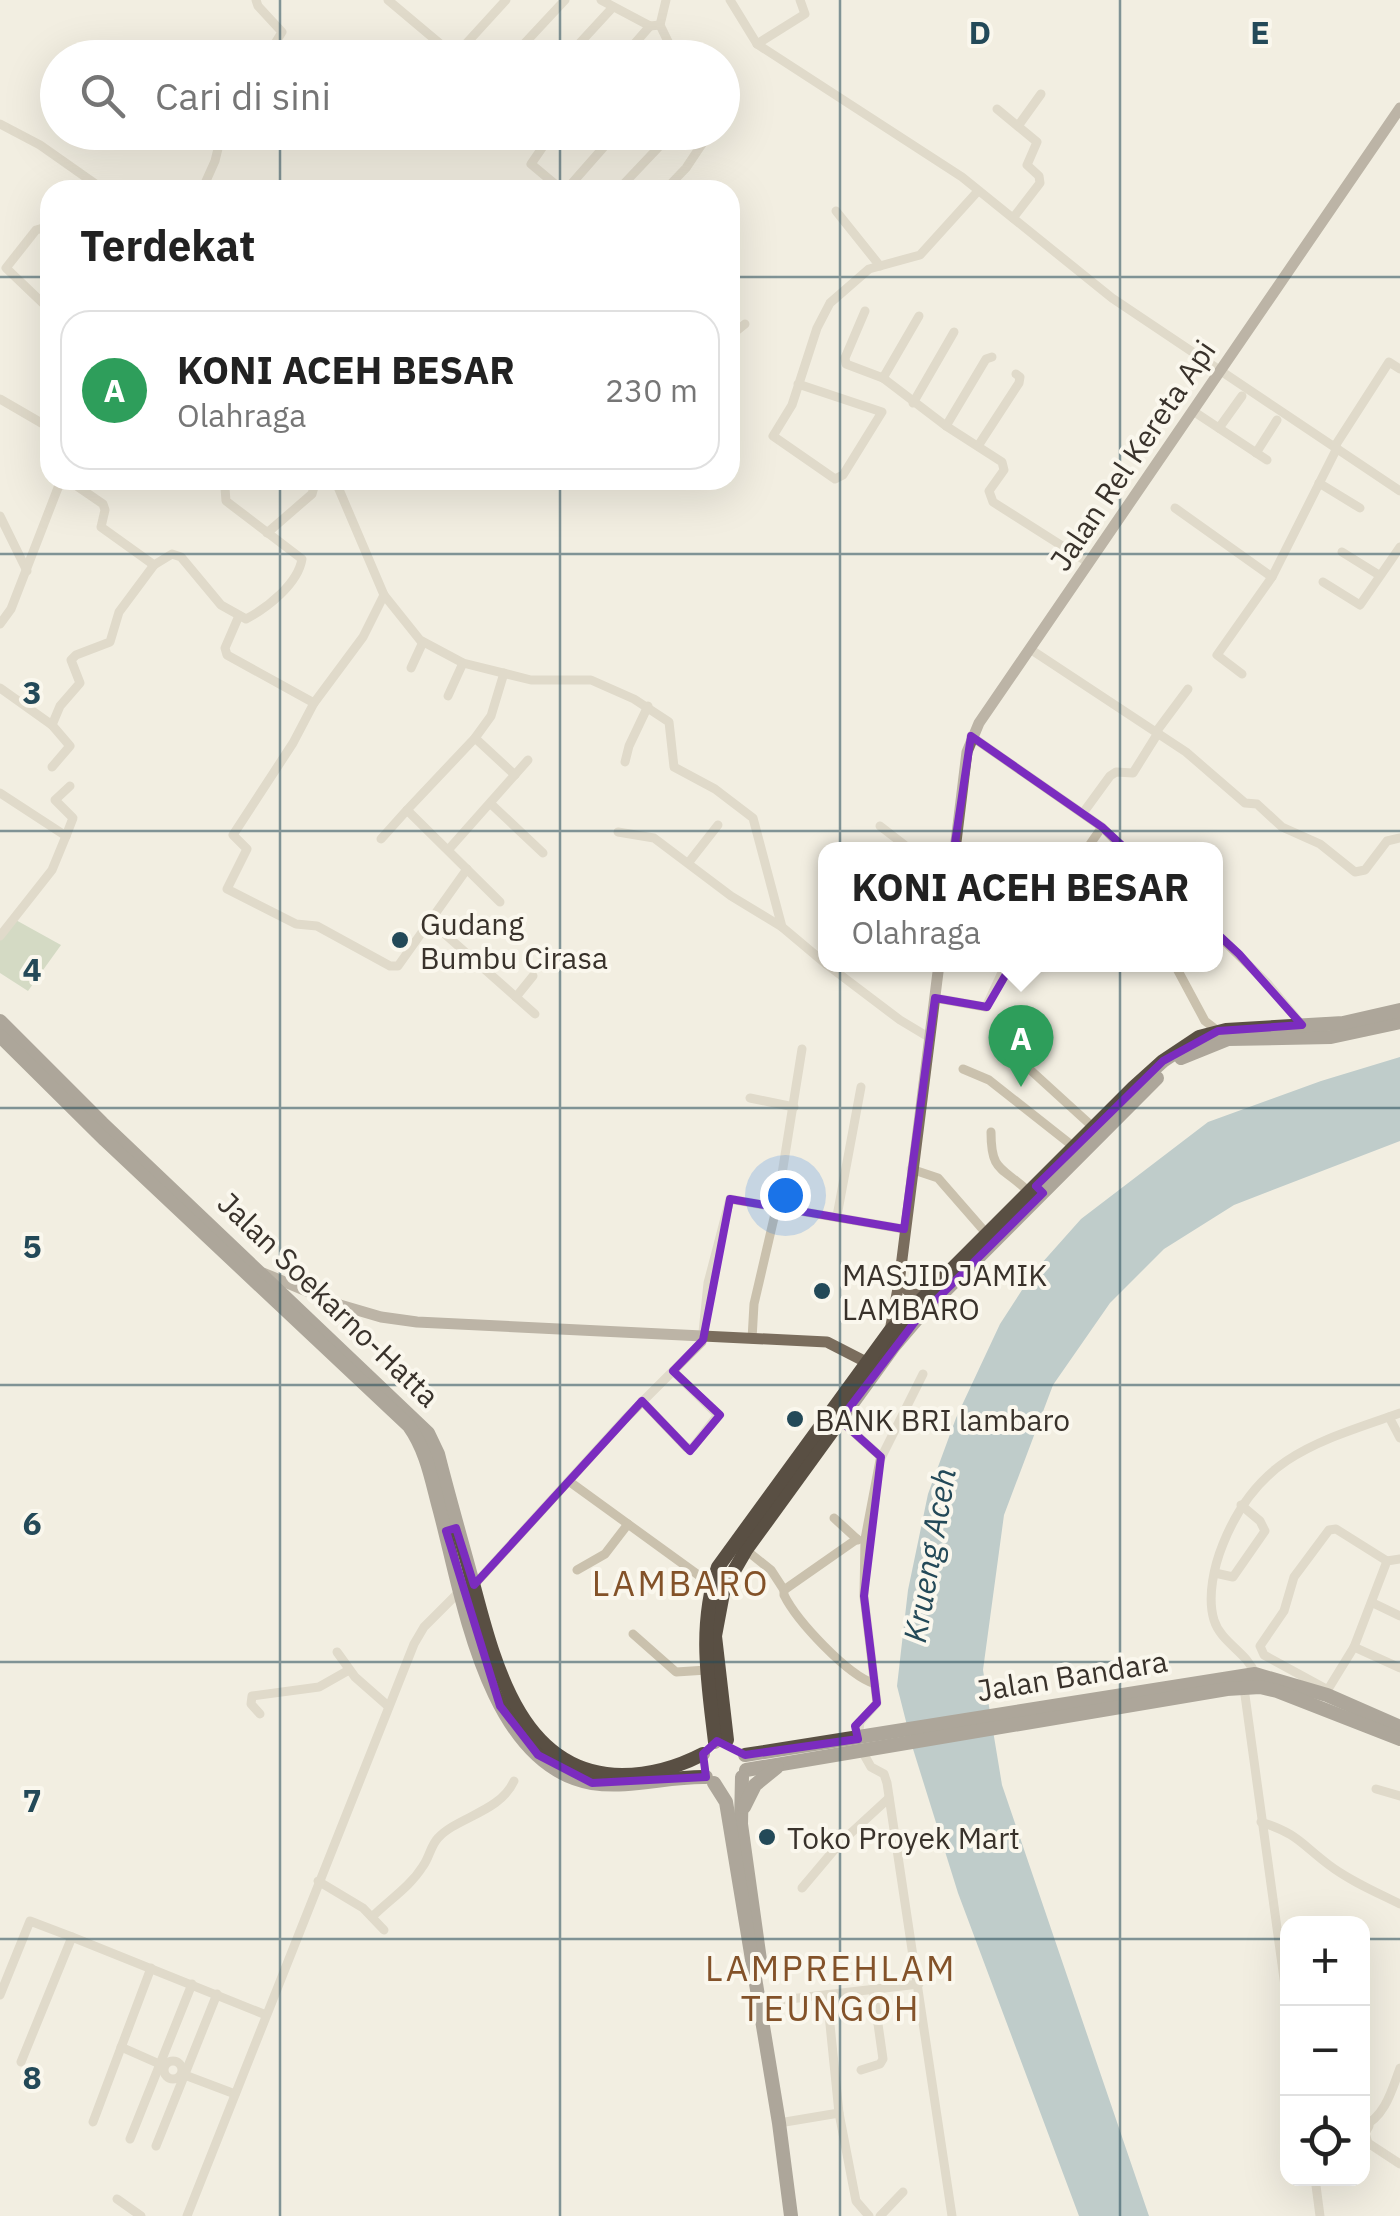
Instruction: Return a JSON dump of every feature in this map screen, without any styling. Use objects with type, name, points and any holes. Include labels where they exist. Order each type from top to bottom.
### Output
[{"type":"highway","points":[[721,1741],[715,1636],[724,1588],[746,1550],[917,1320],[1074,1148],[1163,1061],[1199,1036],[1218,1031],[1342,1023],[1400,1010]]},
{"type":"highway","name":"Jalan Soekarno-Hatta","points":[[0,1021],[160,1184]]},
{"type":"highway","points":[[721,1741],[704,1640],[712,1586],[727,1552],[890,1331],[986,1233],[1184,1056],[1228,1039],[1331,1037],[1400,1022]]},
{"type":"highway","name":"Jalan Soekarno-Hatta","points":[[0,1036],[176,1199],[409,1426],[424,1451],[451,1529],[500,1706],[526,1744],[550,1765],[579,1779],[622,1785],[710,1780]]},
{"type":"highway","name":"Jalan Soekarno-Hatta","points":[[176,1199],[263,1274],[428,1433],[438,1454],[451,1529]]},
{"type":"highway","name":"Jalan Soekarno-Hatta","points":[[468,1587],[509,1694],[524,1720],[552,1753],[592,1772],[628,1775],[683,1764],[703,1754]]},
{"type":"highway","name":"Jalan Bandara","points":[[744,1767],[1228,1683],[1253,1667],[1327,1692],[1363,1720],[1400,1739]]},
{"type":"highway","name":"Jalan Bandara","points":[[1228,1683],[1278,1691],[1363,1720],[1400,1727]]},
{"type":"highway","points":[[721,1741],[703,1754],[702,1766],[726,1802],[779,2122],[790,2216]]},
{"type":"highway","points":[[721,1741],[740,1747],[744,1767],[741,1824],[766,2039]]},
{"type":"highway","name":"Jalan Bandara","points":[[744,1767],[860,1745]]},
{"type":"highway","points":[[741,1824],[744,1804],[755,1785],[766,1773],[786,1762]]},
{"type":"highway","points":[[710,1780],[728,1785],[744,1767]]},
{"type":"main road","name":"Jalan Rel Kereta Api","points":[[960,842],[971,736],[1400,108]]},
{"type":"main road","points":[[890,1331],[938,972]]},
{"type":"main road","points":[[263,1274],[340,1305],[417,1322],[826,1342],[866,1362]]},
{"type":"main road","points":[[899,1283],[912,1294],[924,1295]]},
{"type":"street","points":[[256,0],[282,32],[277,40]]},
{"type":"street","points":[[388,0],[435,40]]},
{"type":"street","points":[[470,40],[506,0]]},
{"type":"street","points":[[527,40],[564,0]]},
{"type":"street","points":[[601,0],[655,26],[664,40]]},
{"type":"street","points":[[641,40],[655,26],[666,0]]},
{"type":"street","points":[[730,0],[758,44],[907,140],[1112,298],[1400,491]]},
{"type":"street","points":[[758,44],[805,14],[800,0]]},
{"type":"street","points":[[583,40],[613,7]]},
{"type":"street","points":[[1018,126],[1041,94]]},
{"type":"street","points":[[996,109],[1036,140],[1027,165],[1041,181],[1013,218]]},
{"type":"street","points":[[0,124],[40,145]]},
{"type":"street","points":[[47,150],[89,180]]},
{"type":"street","points":[[207,180],[218,150]]},
{"type":"street","points":[[540,150],[531,164],[551,180]]},
{"type":"street","points":[[573,180],[601,150]]},
{"type":"street","points":[[627,180],[655,150]]},
{"type":"street","points":[[675,180],[698,150]]},
{"type":"street","points":[[798,384],[882,412],[842,475],[835,479],[772,436],[788,412],[817,328],[830,303],[860,275],[920,256],[978,191]]},
{"type":"street","points":[[836,212],[880,266]]},
{"type":"street","points":[[40,229],[3,271],[40,302]]},
{"type":"street","points":[[864,311],[845,362],[883,378],[1004,465],[989,491],[993,502],[1089,564]]},
{"type":"street","points":[[883,378],[920,316]]},
{"type":"street","points":[[740,328],[745,324]]},
{"type":"street","points":[[914,403],[954,332]]},
{"type":"street","points":[[946,426],[986,360],[992,357]]},
{"type":"street","points":[[1242,674],[1217,655],[1272,578],[1336,447],[1388,362],[1400,369]]},
{"type":"street","points":[[978,446],[1019,383],[1016,374]]},
{"type":"street","points":[[1218,428],[1242,396]]},
{"type":"street","points":[[0,399],[40,422]]},
{"type":"street","points":[[1193,412],[1267,460]]},
{"type":"street","points":[[1256,452],[1277,420]]},
{"type":"street","points":[[1319,483],[1360,508]]},
{"type":"street","points":[[0,624],[11,609],[61,490]]},
{"type":"street","points":[[81,490],[103,504],[101,527],[154,565]]},
{"type":"street","points":[[52,725],[60,706],[80,682],[72,657],[110,642],[119,612],[154,565],[172,554],[181,558],[221,605],[238,618],[250,617],[282,592],[302,566],[300,557],[226,502],[225,490]]},
{"type":"street","points":[[267,533],[313,490]]},
{"type":"street","points":[[339,490],[384,596],[423,642],[462,663],[530,680],[591,680],[664,716],[672,727],[674,767],[715,789],[753,818],[782,927]]},
{"type":"street","points":[[1175,508],[1272,578]]},
{"type":"street","points":[[0,516],[26,571]]},
{"type":"street","points":[[1323,582],[1360,605],[1400,547]]},
{"type":"street","points":[[1342,552],[1379,575]]},
{"type":"street","points":[[384,596],[363,637],[314,703],[293,743],[233,835],[247,849],[227,889],[296,924],[317,926],[390,966],[398,966],[467,869]]},
{"type":"street","points":[[238,618],[227,655],[314,703]]},
{"type":"street","points":[[410,668],[423,642]]},
{"type":"street","points":[[1030,648],[1186,752],[1245,802],[1257,804],[1290,832],[1320,844],[1355,872],[1365,870],[1387,841],[1400,838]]},
{"type":"street","points":[[448,696],[462,663]]},
{"type":"street","points":[[381,838],[475,738],[491,716],[504,674]]},
{"type":"street","points":[[0,688],[52,725],[70,746],[52,767]]},
{"type":"street","points":[[1083,813],[1110,776],[1116,772],[1133,773],[1188,689]]},
{"type":"street","points":[[625,762],[648,706]]},
{"type":"street","points":[[971,736],[1083,813],[1116,842]]},
{"type":"street","points":[[475,738],[515,775]]},
{"type":"street","points":[[450,849],[528,760]]},
{"type":"street","points":[[0,936],[52,870],[73,818],[55,800],[70,786]]},
{"type":"street","points":[[0,793],[66,836]]},
{"type":"street","points":[[491,804],[544,853]]},
{"type":"street","points":[[407,810],[500,902]]},
{"type":"street","points":[[689,862],[718,825]]},
{"type":"street","points":[[880,826],[901,842]]},
{"type":"street","points":[[1092,842],[1102,827]]},
{"type":"street","points":[[618,832],[654,838],[730,896],[782,927],[818,957]]},
{"type":"street","points":[[430,921],[535,1014]]},
{"type":"street","points":[[1223,940],[1267,982],[1302,1026]]},
{"type":"street","points":[[836,972],[913,1030],[930,1038]]},
{"type":"street","points":[[842,977],[845,972]]},
{"type":"street","points":[[936,998],[986,1007],[1002,972]]},
{"type":"street","points":[[1179,972],[1205,1021],[1218,1031]]},
{"type":"street","points":[[516,997],[533,976]]},
{"type":"street","points":[[1033,1036],[1024,1052],[1026,1066],[1094,1128]]},
{"type":"street","points":[[752,1338],[754,1304],[777,1205],[802,1049]]},
{"type":"street","points":[[963,1069],[989,1080],[1074,1148]]},
{"type":"street","points":[[838,1216],[860,1087]]},
{"type":"street","points":[[750,1098],[794,1106]]},
{"type":"street","points":[[991,1132],[994,1164],[1036,1190]]},
{"type":"street","points":[[911,1169],[938,1178],[986,1233]]},
{"type":"street","points":[[187,2216],[388,1706],[424,1626],[468,1587],[642,1401],[697,1348],[704,1336],[704,1302],[728,1201],[734,1198],[904,1229]]},
{"type":"street","points":[[642,1401],[688,1448],[693,1446],[718,1415],[674,1371]]},
{"type":"street","points":[[924,1374],[882,1457],[861,1539],[877,1703],[860,1722],[860,1745],[871,1767],[884,1774],[889,1798],[952,2216]]},
{"type":"street","points":[[1400,1413],[1284,1461],[1265,1476],[1241,1505],[1217,1558],[1212,1603],[1216,1626],[1253,1667],[1260,1646],[1284,1611],[1294,1577],[1330,1530],[1336,1529],[1386,1561],[1400,1560]]},
{"type":"street","points":[[1388,1417],[1400,1438]]},
{"type":"street","points":[[840,1420],[882,1457]]},
{"type":"street","points":[[570,1482],[712,1586]]},
{"type":"street","points":[[1215,1572],[1233,1577],[1264,1534],[1262,1524],[1241,1505]]},
{"type":"street","points":[[834,1518],[861,1539]]},
{"type":"street","points":[[577,1570],[599,1560],[628,1524]]},
{"type":"street","points":[[784,1590],[861,1539]]},
{"type":"street","points":[[746,1550],[771,1570],[784,1590],[785,1599],[829,1649],[862,1680],[874,1684]]},
{"type":"street","points":[[1260,1652],[1327,1692],[1354,1647],[1386,1561]]},
{"type":"street","points":[[1373,1603],[1400,1616]]},
{"type":"street","points":[[632,1634],[676,1672],[707,1670]]},
{"type":"street","points":[[1354,1647],[1400,1668]]},
{"type":"street","points":[[337,1652],[349,1670],[388,1706]]},
{"type":"street","points":[[260,1714],[251,1704],[252,1696],[320,1687],[349,1670]]},
{"type":"street","points":[[1244,1688],[1288,2006]]},
{"type":"street","points":[[372,1917],[424,1866],[439,1836],[492,1804],[514,1781]]},
{"type":"street","points":[[1376,1789],[1400,1796]]},
{"type":"street","points":[[802,1888],[840,1844],[889,1798]]},
{"type":"street","points":[[1261,1822],[1285,1830],[1329,1865],[1400,1904]]},
{"type":"street","points":[[318,1881],[346,1897],[384,1930]]},
{"type":"street","points":[[0,1995],[30,1921],[266,2015]]},
{"type":"street","points":[[21,2062],[72,1937]]},
{"type":"street","points":[[93,2122],[152,1968]]},
{"type":"street","points":[[130,2139],[163,2065],[192,1984]]},
{"type":"street","points":[[764,2002],[918,1984]]},
{"type":"street","points":[[861,2070],[880,2064],[884,2058],[873,1989]]},
{"type":"street","points":[[156,2146],[217,1994]]},
{"type":"street","points":[[827,1995],[839,2113],[856,2201],[869,2216]]},
{"type":"street","points":[[120,2047],[163,2065],[170,2078],[183,2074],[236,2094]]},
{"type":"street","points":[[1370,2121],[1388,2098],[1400,2068]]},
{"type":"street","points":[[779,2122],[839,2113]]},
{"type":"street","points":[[1370,2144],[1400,2164]]},
{"type":"street","points":[[1315,2186],[1320,2216]]},
{"type":"street","points":[[880,2216],[904,2192]]},
{"type":"street","points":[[117,2199],[141,2216]]},
{"type":"highlighted area","points":[[971,736],[1102,827],[1239,954],[1302,1025],[1218,1031],[1163,1061],[1036,1186],[1043,1193],[917,1319],[840,1420],[881,1457],[864,1596],[877,1703],[855,1726],[858,1739],[745,1755],[717,1741],[703,1754],[706,1777],[592,1783],[538,1755],[500,1706],[446,1531],[456,1528],[474,1585],[642,1401],[690,1451],[720,1415],[673,1371],[703,1340],[730,1199],[904,1229],[935,998],[987,1007],[1048,902],[955,843]]},
{"type":"green space","points":[[14,919],[61,945],[28,991],[0,973],[0,936]]},
{"type":"water","name":"Krueng Aceh","points":[[1400,1057],[1400,1141],[1234,1205],[1164,1249],[1110,1303],[1053,1385],[1004,1515],[983,1670],[1002,1785],[1149,2216],[1079,2216],[958,1893],[897,1686],[908,1590],[928,1494],[956,1418],[1000,1324],[1033,1273],[1081,1219],[1208,1122]]},
{"type":"place","name":"Gudang Bumbu Cirasa","points":[[400,940]]},
{"type":"place","name":"KONI ACEH BESAR","points":[[1021,1087]]},
{"type":"place","name":"MASJID JAMIK LAMBARO","points":[[822,1291]]},
{"type":"place","name":"BANK BRI lambaro","points":[[795,1419]]},
{"type":"place","name":"Toko Proyek Mart","points":[[767,1837]]},
{"type":"district","name":"LAMBARO","points":[[681,1583]]},
{"type":"district","name":"LAMPREHLAM TEUNGOH","points":[[831,1988]]}]
